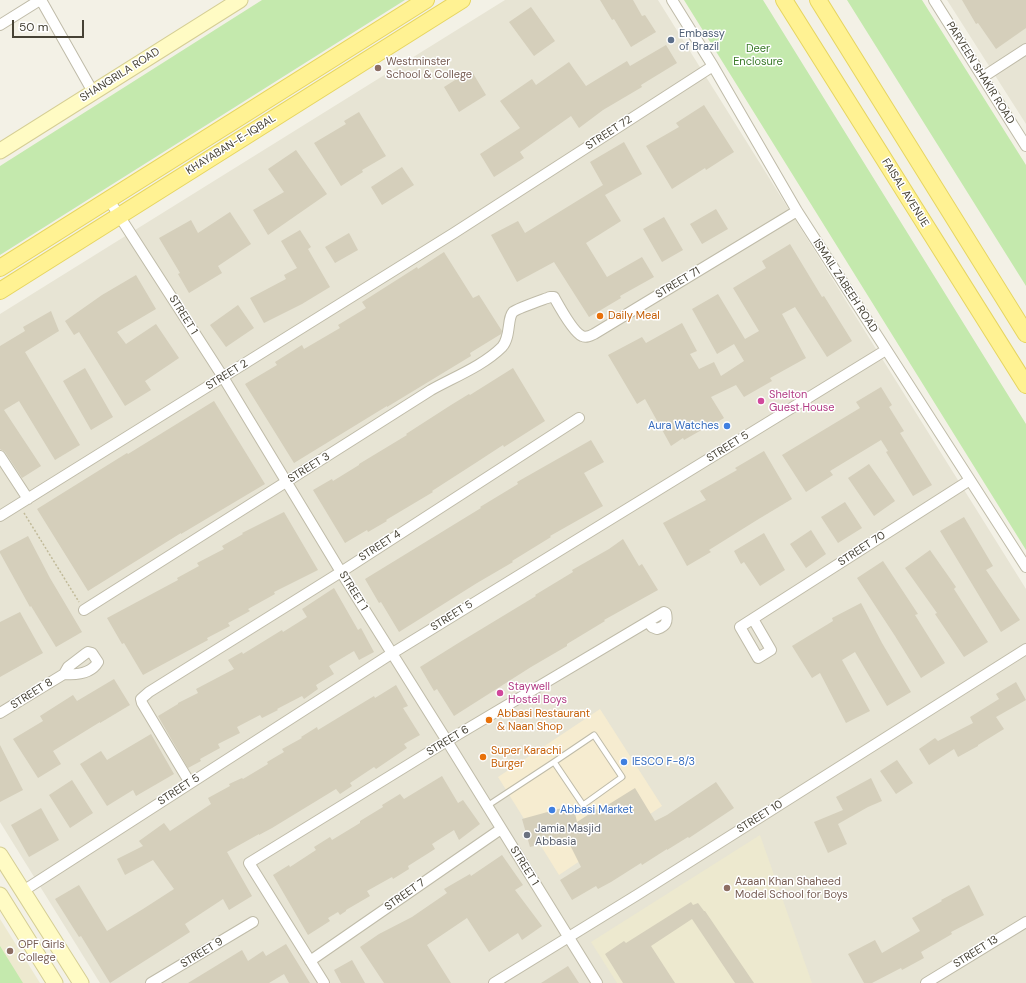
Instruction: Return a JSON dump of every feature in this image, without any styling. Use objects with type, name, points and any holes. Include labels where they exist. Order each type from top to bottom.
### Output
[{"type":"main road","name":"KHAYABAN-E-IQBAL","points":[[0,268],[426,0]]},
{"type":"main road","name":"KHAYABAN-E-IQBAL","points":[[0,291],[462,0]]},
{"type":"main road","name":"FAISAL AVENUE","points":[[784,0],[1026,385]]},
{"type":"main road","points":[[818,0],[1026,334]]},
{"type":"street","points":[[0,25],[40,0],[94,92]]},
{"type":"street","name":"SHANGRILA ROAD","points":[[0,151],[240,0]]},
{"type":"street","name":"ISMAIL ZABEEH ROAD","points":[[672,0],[713,66],[797,211],[1026,567]]},
{"type":"street","name":"PARVEEN SHAKIR ROAD","points":[[934,0],[1026,146]]},
{"type":"street","points":[[983,77],[1026,49]]},
{"type":"street","name":"STREET 72","points":[[454,233],[713,66]]},
{"type":"street","name":"STREET 1","points":[[109,200],[120,215],[222,377],[287,482],[340,572],[448,741],[567,937],[597,983]]},
{"type":"street","name":"STREET 71","points":[[514,312],[550,297],[554,297],[561,310],[581,336],[588,337],[797,211]]},
{"type":"street","name":"STREET 2","points":[[0,516],[454,233]]},
{"type":"street","name":"STREET 3","points":[[84,610],[431,390],[485,361],[503,345],[506,340],[510,318],[514,312]]},
{"type":"street","name":"STREET 5","points":[[23,891],[391,654],[886,350]]},
{"type":"street","name":"STREET 4","points":[[190,783],[142,703],[142,699],[149,692],[340,572],[579,418]]},
{"type":"street","points":[[0,456],[23,502]]},
{"type":"street","name":"STREET 70","points":[[753,619],[970,480]]},
{"type":"street","name":"STREET 6","points":[[310,961],[249,863],[448,741],[648,622]]},
{"type":"street","name":"STREET 10","points":[[494,983],[637,895],[1026,649]]},
{"type":"street","name":"STREET 8","points":[[0,713],[64,674]]},
{"type":"street","name":"STREET 7","points":[[310,961],[501,829]]},
{"type":"street","points":[[0,855],[81,983]]},
{"type":"street","points":[[0,895],[55,983]]},
{"type":"street","name":"STREET 9","points":[[151,983],[253,922]]},
{"type":"street","name":"STREET 13","points":[[926,983],[1026,922]]},
{"type":"street","points":[[310,961],[324,983]]},
{"type":"lane","points":[[487,806],[594,735],[622,777],[584,805],[554,762]]},
{"type":"path","points":[[23,502],[84,610]]},
{"type":"shaded area","points":[[505,0],[658,0],[1026,589],[1026,983],[100,983],[0,822],[0,314]]},
{"type":"shaded area","points":[[947,0],[1026,0],[1026,124]]},
{"type":"shaded area","name":"Abbasi Market","points":[[600,709],[662,806],[559,875],[498,777]]},
{"type":"shaded area","name":"Azaan Khan Shaheed Model School for Boys","points":[[760,835],[812,983],[617,983],[591,942]]},
{"type":"shaded area","name":"OPF Girls College","points":[[0,919],[40,983],[0,983]]},
{"type":"green space","points":[[262,0],[405,0],[0,255],[0,166]]},
{"type":"green space","name":"Deer Enclosure","points":[[684,0],[763,0],[1026,424],[1026,550]]},
{"type":"green space","points":[[847,0],[922,0],[1026,165],[1026,286]]},
{"type":"green space","points":[[0,946],[23,983],[0,983]]},
{"type":"building","points":[[600,0],[633,0],[642,16],[645,15],[656,32],[631,47],[614,19],[612,20]]},
{"type":"building","points":[[962,0],[1026,0],[1026,28],[996,49],[978,23],[976,24]]},
{"type":"building","points":[[531,7],[555,41],[534,56],[509,22]]},
{"type":"building","points":[[666,45],[677,63],[641,85],[642,87],[603,110],[579,128],[571,116],[520,152],[524,158],[494,177],[480,154],[520,128],[500,101],[532,79],[536,85],[569,62],[586,86],[627,61],[630,66]]},
{"type":"building","points":[[471,70],[486,95],[459,112],[444,87]]},
{"type":"building","points":[[704,105],[734,152],[672,189],[646,146],[679,127],[676,123]]},
{"type":"building","points":[[359,112],[386,156],[362,170],[363,172],[341,186],[314,143],[346,124],[344,121]]},
{"type":"building","points":[[624,142],[642,174],[605,195],[621,221],[586,243],[607,277],[642,257],[654,277],[620,296],[621,298],[589,317],[554,262],[517,282],[491,235],[518,221],[525,233],[603,185],[590,162]]},
{"type":"building","points":[[296,150],[327,194],[268,235],[253,210],[284,192],[268,169]]},
{"type":"building","points":[[402,167],[414,185],[382,205],[371,187]]},
{"type":"building","points":[[716,209],[728,229],[702,244],[690,224]]},
{"type":"building","points":[[230,212],[251,244],[218,266],[222,273],[189,293],[178,274],[180,273],[159,238],[191,220],[198,233]]},
{"type":"building","points":[[664,217],[683,250],[662,262],[643,229]]},
{"type":"building","points":[[300,230],[311,247],[308,249],[330,287],[302,304],[264,323],[250,298],[286,279],[284,275],[297,268],[281,241]]},
{"type":"building","points":[[349,233],[358,250],[335,263],[325,247]]},
{"type":"building","points":[[790,244],[822,297],[824,296],[852,341],[827,357],[795,307],[782,314],[806,358],[770,378],[772,381],[744,397],[736,385],[711,397],[724,418],[684,440],[683,438],[671,446],[645,399],[637,404],[608,355],[642,337],[646,343],[682,323],[697,351],[690,354],[699,369],[714,362],[721,376],[744,361],[734,344],[717,354],[692,309],[718,294],[745,339],[759,331],[733,288],[766,268],[762,261]]},
{"type":"building","points":[[444,252],[473,298],[479,295],[502,331],[501,334],[470,353],[471,356],[294,463],[245,384],[277,365],[275,362],[302,345],[304,349],[340,328],[338,325],[366,308],[362,302],[417,267],[418,269]]},
{"type":"building","points":[[136,275],[156,309],[117,332],[126,344],[156,324],[179,358],[145,381],[151,390],[125,406],[79,332],[74,335],[65,321],[102,295]]},
{"type":"building","points":[[238,305],[254,328],[226,347],[210,325]]},
{"type":"building","points":[[51,311],[59,331],[25,352],[80,445],[55,460],[19,401],[4,410],[41,466],[22,478],[5,452],[0,449],[0,346],[25,331],[23,327]]},
{"type":"building","points":[[85,368],[113,417],[91,430],[63,381]]},
{"type":"building","points":[[513,368],[545,421],[504,447],[503,445],[432,491],[433,492],[386,520],[387,521],[368,532],[367,530],[345,543],[313,490],[332,479],[333,481],[407,435],[406,434],[451,405]]},
{"type":"building","points":[[881,387],[892,405],[889,407],[904,431],[900,433],[932,485],[913,496],[886,452],[888,451],[881,440],[830,471],[833,475],[806,492],[782,455],[860,408],[856,402]]},
{"type":"building","points":[[214,401],[265,484],[181,533],[88,591],[37,509]]},
{"type":"building","points":[[591,440],[604,462],[584,473],[603,506],[550,536],[551,537],[512,561],[513,562],[399,632],[365,579],[481,508],[480,507],[518,484],[517,482]]},
{"type":"building","points":[[764,451],[792,499],[709,550],[711,552],[687,566],[663,523],[706,500],[700,491],[737,470],[735,468]]},
{"type":"building","points":[[869,464],[895,501],[874,516],[848,478]]},
{"type":"building","points":[[845,502],[862,528],[838,543],[821,517]]},
{"type":"building","points":[[284,512],[318,570],[274,592],[275,594],[248,609],[250,611],[228,623],[230,626],[207,638],[208,640],[143,675],[124,643],[122,644],[107,618],[178,580],[177,578],[199,566],[197,563],[224,549],[222,546],[243,534],[242,533]]},
{"type":"building","points":[[964,517],[993,566],[986,570],[1020,620],[1001,632],[940,531]]},
{"type":"building","points":[[811,530],[826,554],[806,568],[790,544]]},
{"type":"building","points":[[764,533],[785,570],[760,586],[744,562],[741,564],[734,551]]},
{"type":"building","points":[[28,536],[50,578],[82,632],[56,647],[31,606],[30,607],[0,553],[0,551]]},
{"type":"building","points":[[623,539],[639,566],[642,564],[658,590],[604,620],[605,621],[567,644],[567,646],[454,716],[437,689],[434,691],[420,667],[536,596],[535,595],[573,572],[572,570],[609,549]]},
{"type":"building","points":[[930,550],[956,587],[954,589],[988,642],[964,657],[935,614],[937,613],[905,568]]},
{"type":"building","points":[[883,561],[918,614],[915,615],[945,663],[921,678],[857,578]]},
{"type":"building","points":[[334,588],[358,630],[361,628],[374,652],[359,660],[354,651],[329,666],[334,674],[316,685],[318,689],[304,699],[302,696],[262,718],[260,715],[237,727],[240,733],[218,744],[220,748],[200,759],[201,761],[188,768],[158,716],[178,703],[198,693],[196,689],[234,669],[228,660],[242,652],[243,654],[282,630],[283,632],[307,617],[302,609]]},
{"type":"building","points":[[861,603],[882,643],[911,692],[887,706],[855,652],[842,660],[870,711],[846,723],[820,673],[812,678],[792,646],[833,621],[832,618]]},
{"type":"building","points":[[20,612],[43,653],[0,677],[0,622]]},
{"type":"building","points":[[114,679],[130,705],[53,751],[61,764],[38,778],[13,739],[43,721],[40,716],[73,695],[77,701]]},
{"type":"building","points":[[1016,682],[1026,700],[996,717],[1004,729],[958,757],[954,749],[929,765],[919,749],[935,738],[938,741],[973,723],[970,717],[999,699],[996,694]]},
{"type":"building","points":[[396,685],[408,706],[403,708],[420,735],[404,744],[407,748],[376,769],[374,767],[350,783],[352,786],[340,794],[336,789],[272,828],[227,852],[252,896],[229,910],[223,899],[185,924],[190,932],[110,983],[81,936],[79,937],[55,899],[79,885],[107,931],[143,909],[174,889],[153,860],[125,875],[117,859],[143,846],[139,841],[164,823],[170,831],[211,804],[208,798],[230,786],[229,784],[242,778],[243,779],[268,764],[267,762],[284,752],[282,749],[302,738],[301,737],[317,727],[318,730],[374,696],[375,698]]},
{"type":"building","points":[[151,734],[174,774],[136,796],[133,790],[107,806],[80,764],[101,751],[107,760]]},
{"type":"building","points":[[0,745],[23,790],[0,802]]},
{"type":"building","points":[[897,760],[913,783],[896,794],[880,771]]},
{"type":"building","points":[[442,776],[458,803],[463,800],[480,824],[459,840],[454,830],[432,844],[435,849],[408,866],[409,869],[393,879],[392,877],[367,891],[370,896],[340,915],[338,912],[328,918],[330,921],[308,935],[273,875],[289,865],[290,867],[316,850],[314,847],[330,837],[332,840],[360,823],[360,821],[383,807],[382,805],[400,794],[404,799]]},
{"type":"building","points":[[871,778],[882,801],[838,824],[847,844],[828,853],[814,822],[843,810],[836,797]]},
{"type":"building","points":[[72,780],[93,813],[70,828],[49,795]]},
{"type":"building","points":[[716,782],[734,808],[689,838],[688,837],[667,849],[642,865],[641,863],[598,889],[596,886],[572,900],[560,880],[581,867],[566,837],[530,847],[522,819],[573,805],[577,822],[635,788],[655,821],[667,815]]},
{"type":"building","points":[[41,808],[59,840],[29,857],[11,825]]},
{"type":"building","points":[[502,855],[523,885],[515,890],[542,926],[522,940],[518,933],[489,952],[467,918],[427,945],[451,983],[384,983],[360,947],[379,934],[412,917],[447,893],[444,889],[470,874],[471,876]]},
{"type":"building","points":[[969,885],[984,915],[951,932],[952,934],[921,952],[924,958],[902,970],[901,968],[872,983],[864,983],[848,954],[875,940],[882,953],[920,931],[912,918]]},
{"type":"building","name":"Azaan Khan Shaheed Model School for Boys","points":[[691,902],[693,905],[698,903],[705,911],[754,983],[735,983],[692,919],[651,946],[675,983],[623,983],[605,954],[624,941],[626,943]]},
{"type":"building","points":[[286,944],[310,983],[289,983],[284,974],[269,983],[188,983],[242,950],[248,961],[263,951],[266,956]]},
{"type":"building","points":[[352,960],[365,983],[341,983],[334,970]]},
{"type":"building","points":[[568,966],[579,983],[541,983]]},
{"type":"place","name":"Embassy of Brazil","points":[[671,40]]},
{"type":"place","name":"Westminster School & College","points":[[378,68]]},
{"type":"place","name":"Daily Meal","points":[[600,316]]},
{"type":"place","name":"Shelton Guest House","points":[[761,401]]},
{"type":"place","name":"Aura Watches","points":[[727,426]]},
{"type":"place","name":"Staywell Hostel Boys","points":[[500,693]]},
{"type":"place","name":"Abbasi Restaurant & Naan Shop","points":[[489,720]]},
{"type":"place","name":"Super Karachi Burger","points":[[483,757]]},
{"type":"place","name":"IESCO F-8/3","points":[[624,762]]},
{"type":"place","name":"Abbasi Market","points":[[552,810]]},
{"type":"place","name":"Jamia Masjid Abbasia","points":[[527,835]]},
{"type":"place","name":"Azaan Khan Shaheed Model School for Boys","points":[[727,888]]},
{"type":"place","name":"OPF Girls College","points":[[10,951]]}]
